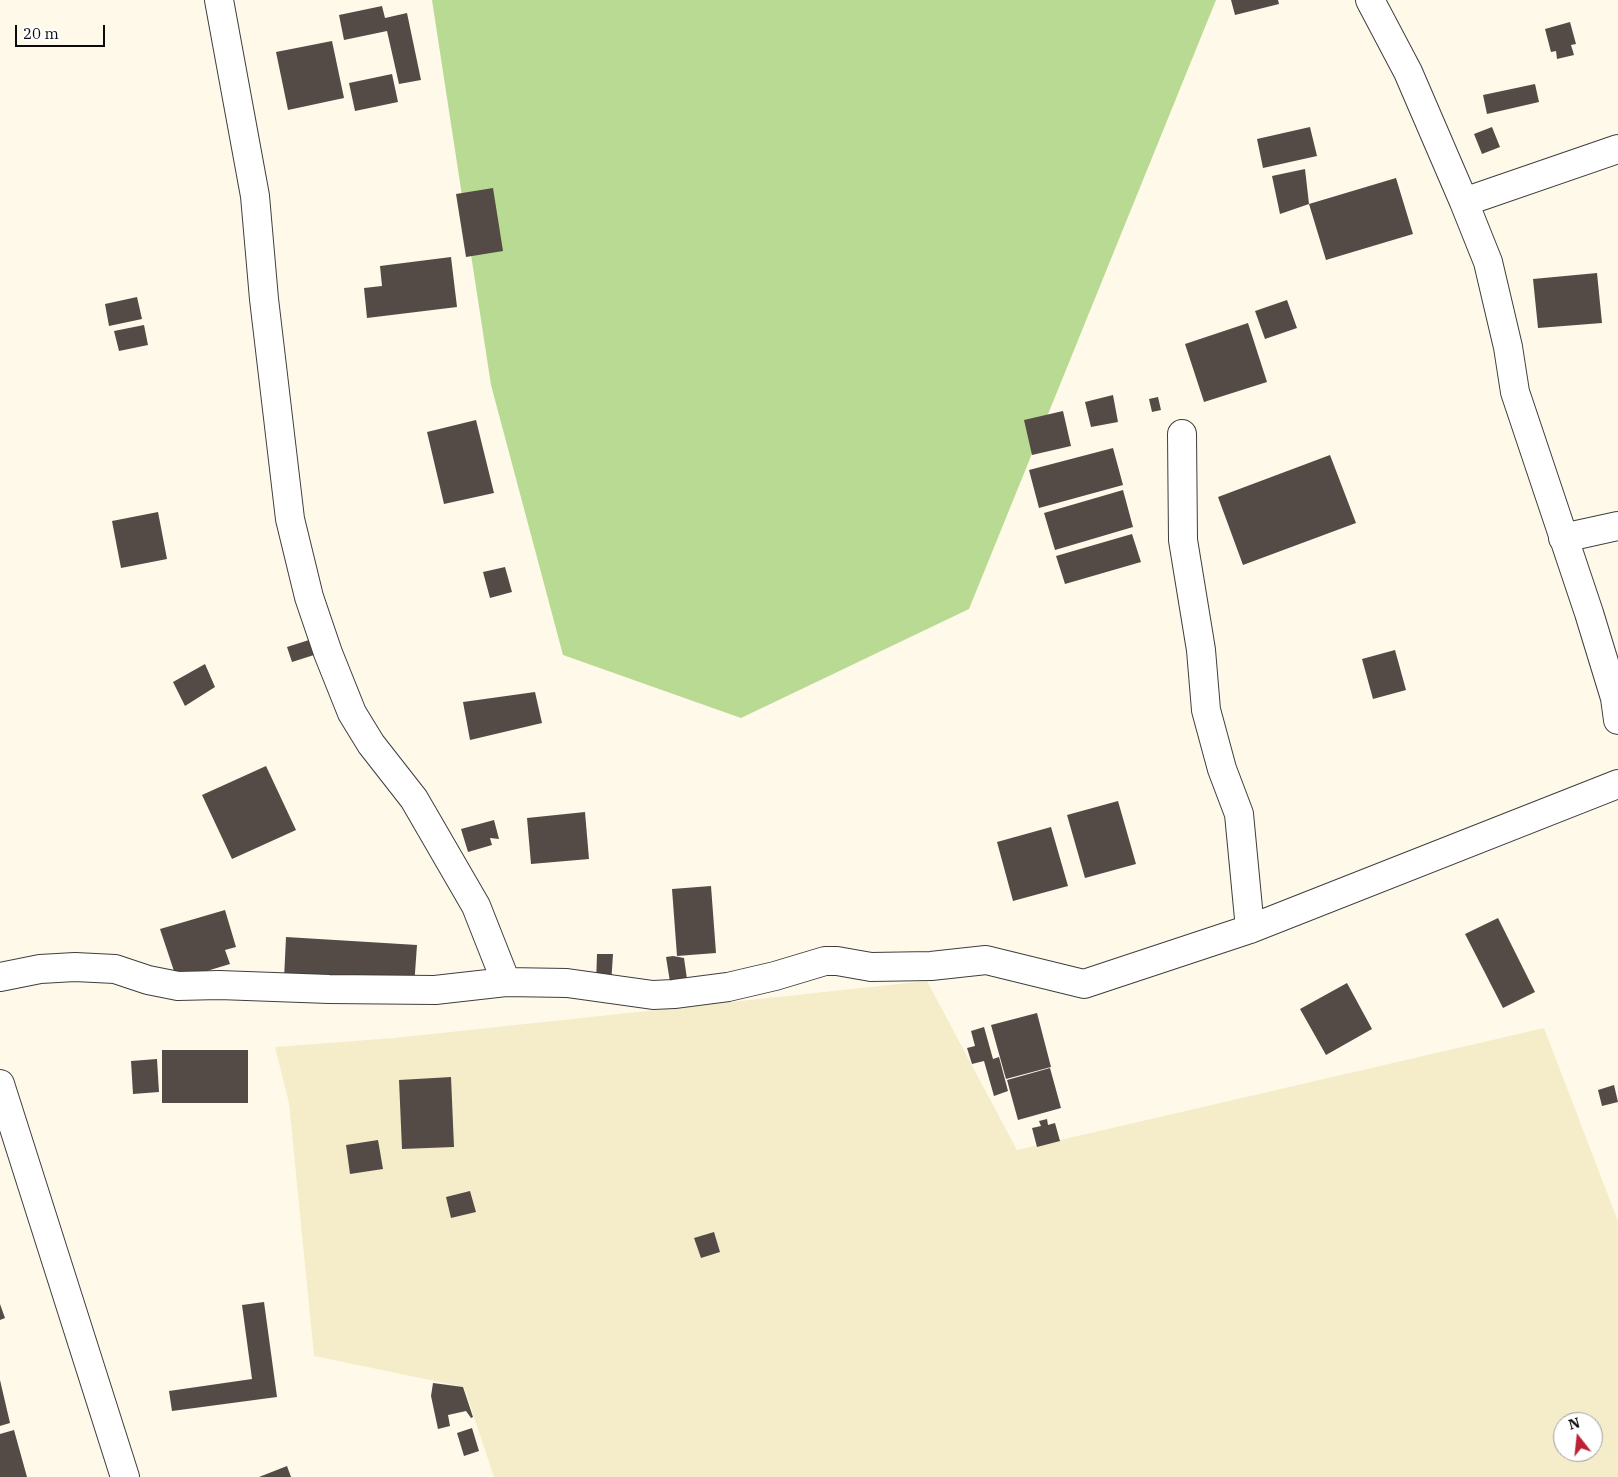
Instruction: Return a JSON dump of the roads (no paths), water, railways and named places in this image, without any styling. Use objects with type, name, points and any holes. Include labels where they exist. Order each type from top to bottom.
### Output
[{"type":"street","points":[[219,0],[255,196],[264,299],[290,518],[309,596],[328,653],[352,713],[371,744],[414,799],[476,906],[506,982]]},
{"type":"street","points":[[1370,0],[1408,72],[1488,262],[1508,347],[1514,392],[1615,698],[1618,720]]},
{"type":"street","points":[[1464,202],[1618,149]]},
{"type":"street","points":[[1182,434],[1183,540],[1201,650],[1206,710],[1222,769],[1238,814],[1250,929]]},
{"type":"street","points":[[1563,538],[1618,526]]},
{"type":"street","points":[[0,977],[40,969],[75,967],[115,970],[148,980],[178,986],[219,985],[435,990],[506,982],[567,983],[653,995],[728,987],[775,976],[825,961],[837,961],[871,967],[931,966],[986,960],[1084,984],[1250,929],[1618,784]]},
{"type":"street","points":[[0,1084],[125,1477]]}]
